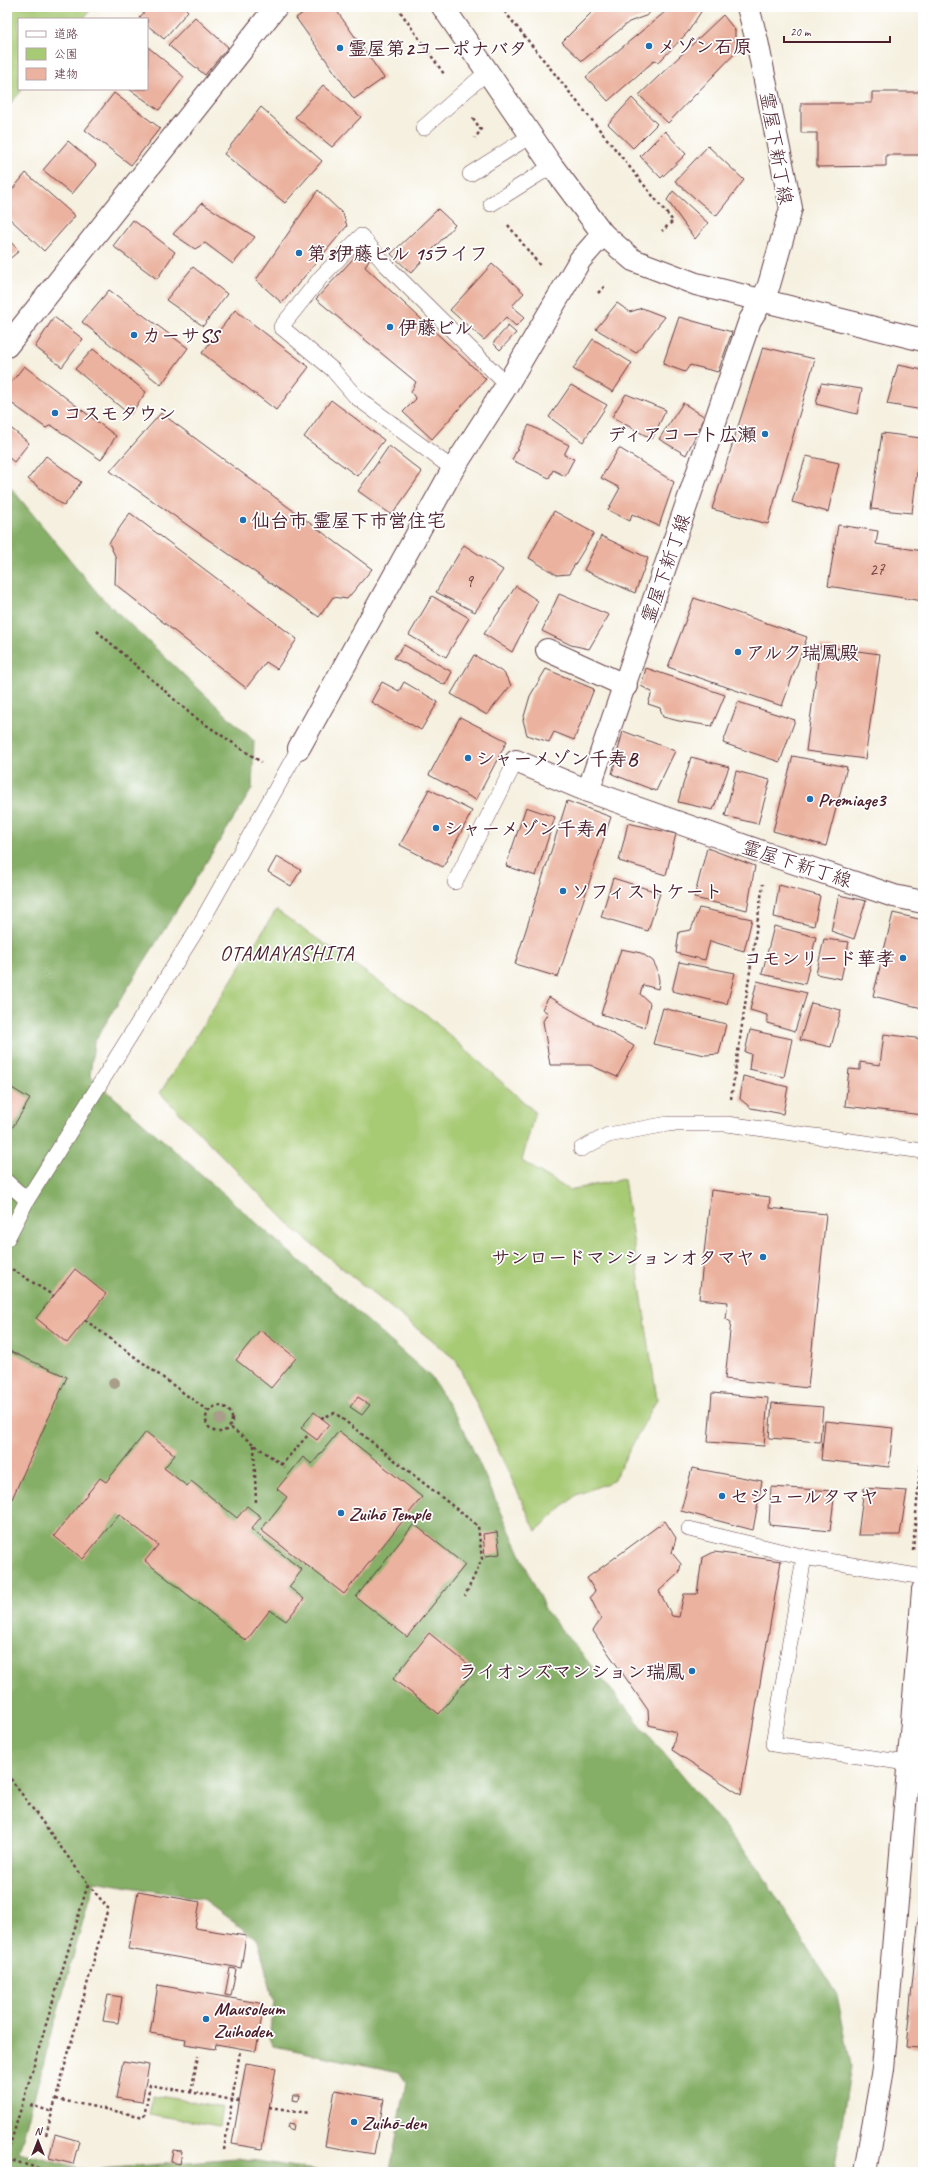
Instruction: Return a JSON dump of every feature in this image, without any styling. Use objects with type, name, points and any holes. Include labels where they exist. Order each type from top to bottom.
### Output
[{"type":"street","points":[[7,346],[276,7]]},
{"type":"street","points":[[443,7],[552,166],[603,234],[633,260],[696,284],[923,340]]},
{"type":"street","name":"霊屋下新丁線","points":[[748,7],[757,41],[791,208],[769,285],[762,301],[750,320],[626,686],[588,791],[894,896],[923,902]]},
{"type":"street","points":[[299,748],[453,469],[507,384],[580,260],[603,234]]},
{"type":"street","points":[[547,650],[626,686]]},
{"type":"street","points":[[516,761],[588,791]]},
{"type":"street","points":[[865,2172],[883,2069],[923,1590]]},
{"type":"lane","points":[[423,128],[488,71]]},
{"type":"lane","points":[[470,174],[532,135]]},
{"type":"lane","points":[[491,204],[552,166]]},
{"type":"lane","points":[[453,469],[356,397],[332,369],[281,327],[321,277],[361,236],[385,264],[507,384]]},
{"type":"lane","points":[[7,1239],[27,1200],[199,926],[299,748]]},
{"type":"lane","points":[[455,882],[516,761]]},
{"type":"lane","points":[[582,1149],[608,1135],[668,1124],[727,1124],[923,1151]]},
{"type":"lane","points":[[7,1182],[27,1200]]},
{"type":"lane","points":[[689,1529],[804,1557],[923,1577]]},
{"type":"lane","points":[[804,1557],[773,1744],[908,1763]]},
{"type":"path","points":[[501,7],[673,221],[662,232]]},
{"type":"path","points":[[97,631],[193,716],[282,777]]},
{"type":"path","points":[[727,1124],[768,854]]},
{"type":"path","points":[[7,1266],[54,1296]]},
{"type":"path","points":[[85,1320],[208,1411]]},
{"type":"path","points":[[217,1405],[228,1408],[233,1417],[230,1428],[221,1433],[211,1431],[205,1421],[208,1411],[217,1405]]},
{"type":"path","points":[[321,1418],[334,1413],[478,1526],[482,1559],[465,1596]]},
{"type":"path","points":[[230,1428],[285,1467]]},
{"type":"path","points":[[281,1465],[308,1434]]},
{"type":"path","points":[[254,1445],[256,1503]]},
{"type":"path","points":[[7,1774],[88,1884],[108,1908],[46,2135]]},
{"type":"path","points":[[7,2155],[88,1884]]},
{"type":"path","points":[[224,2150],[240,2051]]},
{"type":"path","points":[[191,2092],[198,2056]]},
{"type":"path","points":[[56,2099],[144,2117],[150,2085],[239,2101]]},
{"type":"path","points":[[30,2105],[53,2112]]},
{"type":"path","points":[[269,2107],[309,2113]]},
{"type":"path","points":[[7,2159],[51,2172]]},
{"type":"green space","points":[[7,7],[93,7],[84,18],[18,18],[18,90],[22,90],[7,107]]},
{"type":"green space","points":[[7,483],[100,596],[254,741],[252,789],[94,1042],[90,1076],[432,1378],[464,1430],[546,1611],[757,1866],[837,1995],[851,2066],[834,2172],[390,2172],[406,2082],[399,2072],[274,2046],[269,2038],[274,2002],[258,1940],[202,1899],[94,1881],[19,2152],[88,2170],[237,2158],[328,2172],[7,2172]]},
{"type":"green space","points":[[276,910],[427,1015],[535,1112],[522,1161],[569,1190],[624,1179],[657,1399],[613,1481],[576,1495],[536,1531],[456,1360],[296,1231],[160,1093]]},
{"type":"green space","points":[[153,2095],[223,2107],[220,2126],[149,2114]]},
{"type":"building","points":[[149,7],[184,7],[188,11],[164,39],[148,26],[148,18],[139,18]]},
{"type":"building","name":"霊屋第2コーポナバタ","points":[[311,7],[334,7],[384,78],[354,99],[296,18]]},
{"type":"building","points":[[597,7],[653,7],[648,15],[629,22],[582,61],[562,42]]},
{"type":"building","name":"メゾン石原","points":[[671,7],[704,7],[688,32],[659,62],[655,60],[608,101],[586,77]]},
{"type":"building","points":[[723,15],[735,30],[735,41],[740,48],[668,123],[639,95]]},
{"type":"building","points":[[195,17],[228,47],[205,75],[168,45]]},
{"type":"building","points":[[148,47],[184,77],[159,110],[130,90],[148,90]]},
{"type":"building","points":[[323,85],[361,117],[332,147],[295,117]]},
{"type":"building","points":[[872,92],[923,92],[923,155],[886,155],[886,166],[817,167],[817,133],[801,133],[801,103],[872,103]]},
{"type":"building","points":[[114,93],[160,128],[131,165],[85,130]]},
{"type":"building","points":[[632,98],[657,124],[633,148],[608,124]]},
{"type":"building","points":[[261,107],[322,161],[285,203],[224,154]]},
{"type":"building","points":[[665,131],[686,154],[661,178],[640,156]]},
{"type":"building","points":[[68,141],[96,165],[72,194],[43,170]]},
{"type":"building","points":[[708,146],[744,180],[716,216],[675,181]]},
{"type":"building","points":[[26,173],[75,216],[44,251],[7,216],[7,196]]},
{"type":"building","name":"第3伊藤ビル 15ライフ","points":[[318,190],[343,214],[347,226],[282,303],[256,280]]},
{"type":"building","points":[[673,191],[708,223],[695,239],[667,200]]},
{"type":"building","points":[[202,203],[255,237],[233,264],[205,243],[195,249],[173,234]]},
{"type":"building","points":[[438,209],[455,225],[411,273],[391,254]]},
{"type":"building","points":[[133,220],[175,252],[157,279],[113,246]]},
{"type":"building","points":[[7,238],[19,251],[7,261]]},
{"type":"building","name":"伊藤ビル","points":[[363,248],[371,256],[365,267],[486,379],[432,439],[403,412],[416,399],[411,392],[416,382],[316,299]]},
{"type":"building","points":[[492,264],[524,293],[512,306],[525,317],[516,326],[506,317],[484,340],[450,310]]},
{"type":"building","points":[[193,267],[227,294],[203,326],[166,300]]},
{"type":"building","name":"カーサSS","points":[[109,290],[188,348],[161,385],[82,322]]},
{"type":"building","points":[[617,303],[630,312],[642,308],[665,317],[636,353],[596,329]]},
{"type":"building","points":[[235,310],[309,367],[276,410],[202,353]]},
{"type":"building","points":[[54,317],[83,339],[62,367],[35,347]]},
{"type":"building","points":[[679,317],[732,332],[718,372],[690,365],[685,372],[663,364]]},
{"type":"building","points":[[508,326],[516,333],[500,350],[493,343]]},
{"type":"building","points":[[593,339],[632,363],[613,392],[573,369]]},
{"type":"building","name":"ディアコート広瀬","points":[[763,347],[815,359],[768,524],[712,509]]},
{"type":"building","points":[[93,349],[146,392],[130,415],[75,369]]},
{"type":"building","points":[[898,365],[923,370],[923,410],[887,404]]},
{"type":"building","name":"コスモタウン","points":[[24,366],[116,436],[101,460],[51,425],[46,428],[7,400],[7,388]]},
{"type":"building","points":[[821,383],[862,389],[857,414],[816,404]]},
{"type":"building","points":[[571,385],[607,405],[583,442],[549,417]]},
{"type":"building","points":[[626,394],[666,410],[652,439],[612,417]]},
{"type":"building","points":[[331,400],[384,440],[357,476],[304,437]]},
{"type":"building","points":[[683,403],[705,417],[686,455],[659,439]]},
{"type":"building","name":"仙台市 霊屋下市営住宅","points":[[161,413],[372,569],[347,599],[333,597],[319,617],[110,471]]},
{"type":"building","points":[[7,425],[29,443],[14,462],[7,456]]},
{"type":"building","points":[[529,425],[569,445],[564,455],[574,459],[565,476],[553,470],[549,478],[512,460]]},
{"type":"building","points":[[882,433],[921,438],[912,513],[871,509]]},
{"type":"building","points":[[389,446],[422,472],[392,515],[358,491]]},
{"type":"building","points":[[619,448],[674,482],[659,526],[632,514],[630,521],[608,510],[620,488],[601,478]]},
{"type":"building","points":[[46,456],[81,482],[64,506],[28,479]]},
{"type":"building","points":[[806,456],[839,463],[828,512],[792,502]]},
{"type":"building","points":[[923,504],[923,520],[920,519]]},
{"type":"building","points":[[554,511],[594,533],[569,574],[557,575],[529,558]]},
{"type":"building","points":[[130,513],[297,639],[277,669],[266,662],[246,688],[115,584],[116,558],[109,543]]},
{"type":"building","points":[[838,525],[878,531],[876,544],[923,551],[923,601],[828,586]]},
{"type":"building","points":[[601,536],[648,558],[635,593],[584,570]]},
{"type":"building","points":[[464,545],[503,570],[475,612],[436,592]]},
{"type":"building","points":[[516,586],[538,601],[512,652],[484,634]]},
{"type":"building","points":[[559,594],[609,615],[589,649],[571,645],[542,631]]},
{"type":"building","points":[[432,596],[469,618],[446,657],[409,635]]},
{"type":"building","name":"アルク瑞鳳殿","points":[[694,598],[807,637],[782,706],[668,667]]},
{"type":"building","points":[[404,645],[452,672],[445,685],[394,658]]},
{"type":"building","points":[[820,646],[880,654],[865,759],[806,751]]},
{"type":"building","points":[[474,655],[504,673],[511,685],[487,715],[451,694]]},
{"type":"building","points":[[646,668],[725,695],[712,726],[663,717],[660,708],[648,704],[652,692],[641,686]]},
{"type":"building","points":[[546,669],[594,689],[574,740],[554,732],[549,742],[527,735],[523,720],[530,696]]},
{"type":"building","points":[[382,682],[399,691],[404,682],[438,702],[421,730],[371,702]]},
{"type":"building","points":[[738,702],[795,720],[780,762],[723,743]]},
{"type":"building","name":"シャーメゾン千寿B","points":[[460,717],[507,741],[476,800],[429,775]]},
{"type":"building","points":[[623,731],[675,751],[656,791],[612,774]]},
{"type":"building","name":"Premiage3","points":[[793,756],[847,767],[826,846],[773,831]]},
{"type":"building","points":[[691,757],[729,767],[713,810],[678,802]]},
{"type":"building","points":[[736,771],[770,780],[758,824],[725,816]]},
{"type":"building","name":"シャーメゾン千寿A","points":[[429,789],[472,811],[443,867],[400,845]]},
{"type":"building","name":"ソフィストケート","points":[[567,801],[611,817],[558,977],[515,964]]},
{"type":"building","points":[[526,807],[555,817],[536,876],[506,866]]},
{"type":"building","points":[[628,823],[676,834],[666,875],[619,861]]},
{"type":"building","points":[[707,848],[755,866],[747,910],[694,898]]},
{"type":"building","points":[[277,856],[301,870],[291,886],[268,872]]},
{"type":"building","points":[[923,872],[923,882],[920,881]]},
{"type":"building","points":[[613,878],[660,893],[648,931],[601,917]]},
{"type":"building","points":[[779,885],[820,896],[814,926],[774,917]]},
{"type":"building","points":[[839,895],[866,901],[854,939],[831,931]]},
{"type":"building","points":[[699,908],[752,919],[744,951],[710,941],[705,960],[676,953],[679,932],[691,930]]},
{"type":"building","name":"コモンリード華孝","points":[[893,913],[923,920],[922,1008],[873,996]]},
{"type":"building","points":[[774,926],[816,937],[805,984],[762,974]]},
{"type":"building","points":[[824,939],[849,942],[841,979],[816,974]]},
{"type":"building","points":[[621,949],[641,953],[653,961],[657,969],[659,981],[658,989],[643,985],[640,994],[650,1003],[645,1028],[601,1014]]},
{"type":"building","points":[[679,962],[735,973],[727,1004],[672,991]]},
{"type":"building","points":[[757,981],[807,993],[795,1031],[767,1023],[767,1015],[750,1010]]},
{"type":"building","points":[[549,997],[634,1046],[617,1077],[590,1065],[550,1065],[543,1021],[548,1013],[542,1009]]},
{"type":"building","points":[[811,1003],[841,1010],[831,1047],[800,1040]]},
{"type":"building","points":[[663,1008],[726,1024],[719,1054],[705,1055],[653,1044]]},
{"type":"building","points":[[750,1030],[792,1039],[784,1077],[749,1069],[751,1054],[745,1052]]},
{"type":"building","points":[[884,1034],[923,1039],[923,1115],[845,1106],[849,1069],[860,1070],[860,1062],[880,1065]]},
{"type":"building","points":[[743,1076],[788,1087],[783,1114],[751,1108],[740,1099]]},
{"type":"building","points":[[7,1085],[30,1099],[11,1130],[7,1127]]},
{"type":"building","name":"サンロードマンションオタマヤ","points":[[711,1190],[770,1197],[769,1208],[826,1214],[808,1388],[725,1379],[731,1322],[726,1319],[728,1302],[699,1299]]},
{"type":"building","points":[[75,1269],[106,1294],[67,1343],[36,1318]]},
{"type":"building","points":[[260,1330],[296,1358],[271,1388],[236,1360]]},
{"type":"building","points":[[7,1350],[67,1377],[11,1501],[7,1500]]},
{"type":"building","points":[[712,1393],[768,1398],[764,1446],[708,1442]]},
{"type":"building","points":[[358,1397],[370,1405],[362,1415],[350,1407]]},
{"type":"building","points":[[772,1403],[823,1407],[820,1442],[769,1438]]},
{"type":"building","points":[[314,1412],[329,1424],[317,1440],[301,1428]]},
{"type":"building","points":[[825,1421],[893,1428],[889,1467],[821,1460]]},
{"type":"building","name":"Zuihō Temple","points":[[339,1431],[422,1497],[344,1594],[261,1530],[287,1497],[277,1489],[303,1457],[312,1464]]},
{"type":"building","points":[[146,1432],[175,1455],[164,1468],[187,1486],[191,1481],[237,1518],[247,1506],[261,1517],[251,1529],[302,1570],[289,1587],[304,1599],[286,1621],[270,1610],[246,1641],[145,1561],[158,1545],[119,1514],[83,1559],[54,1536],[100,1478],[106,1482]]},
{"type":"building","name":"セジュールタマヤ","points":[[692,1468],[762,1481],[753,1530],[681,1511]]},
{"type":"building","points":[[771,1487],[835,1491],[830,1531],[769,1525]]},
{"type":"building","points":[[864,1488],[907,1491],[900,1535],[858,1535]]},
{"type":"building","name":"ライオンズマンション瑞鳳","points":[[665,1521],[676,1538],[672,1553],[681,1564],[679,1573],[659,1591],[672,1616],[679,1617],[684,1594],[697,1594],[702,1558],[714,1552],[781,1561],[741,1795],[672,1750],[676,1732],[649,1725],[648,1710],[593,1631],[601,1619],[590,1597],[595,1591],[587,1578]]},
{"type":"building","points":[[414,1524],[465,1565],[407,1637],[356,1597]]},
{"type":"building","points":[[497,1532],[500,1554],[485,1556],[483,1534]]},
{"type":"building","points":[[429,1633],[475,1670],[439,1714],[393,1679]]},
{"type":"building","points":[[922,1884],[923,2037],[919,2048],[906,2047]]},
{"type":"building","points":[[138,1891],[200,1902],[195,1928],[246,1936],[241,1968],[128,1949]]},
{"type":"building","points":[[230,1968],[236,1969],[231,1996],[225,1995]]},
{"type":"building","points":[[158,1985],[264,2004],[256,2051],[216,2044],[215,2049],[185,2044],[186,2039],[150,2033]]},
{"type":"building","points":[[108,1995],[122,1997],[118,2023],[103,2021]]},
{"type":"building","points":[[123,2061],[149,2065],[142,2102],[116,2098]]},
{"type":"building","points":[[246,2063],[276,2068],[262,2149],[232,2144]]},
{"type":"building","name":"Zuihō-den","points":[[335,2090],[384,2099],[374,2154],[325,2146]]},
{"type":"building","points":[[293,2095],[299,2095],[298,2101],[292,2100]]},
{"type":"building","points":[[289,2123],[294,2124],[293,2130],[288,2128]]},
{"type":"building","points":[[55,2134],[79,2141],[73,2164],[49,2158]]},
{"type":"building","points":[[173,2150],[182,2151],[180,2164],[171,2162]]},
{"type":"place","name":"メゾン石原","points":[[649,46]]},
{"type":"place","name":"霊屋第2コーポナバタ","points":[[340,48]]},
{"type":"place","name":"第3伊藤ビル 15ライフ","points":[[299,253]]},
{"type":"place","name":"伊藤ビル","points":[[390,327]]},
{"type":"place","name":"カーサSS","points":[[134,335]]},
{"type":"place","name":"コスモタウン","points":[[55,413]]},
{"type":"place","name":"ディアコート広瀬","points":[[765,434]]},
{"type":"place","name":"仙台市 霊屋下市営住宅","points":[[243,520]]},
{"type":"place","name":"アルク瑞鳳殿","points":[[738,652]]},
{"type":"place","name":"シャーメゾン千寿B","points":[[468,758]]},
{"type":"place","name":"Premiage3","points":[[810,799]]},
{"type":"place","name":"シャーメゾン千寿A","points":[[436,828]]},
{"type":"place","name":"ソフィストケート","points":[[563,891]]},
{"type":"place","name":"コモンリード華孝","points":[[903,958]]},
{"type":"place","name":"サンロードマンションオタマヤ","points":[[763,1257]]},
{"type":"place","name":"セジュールタマヤ","points":[[722,1496]]},
{"type":"place","name":"Zuihō Temple","points":[[341,1513]]},
{"type":"place","name":"ライオンズマンション瑞鳳","points":[[692,1671]]},
{"type":"place","name":"Mausoleum Zuihoden","points":[[206,2019]]},
{"type":"place","name":"Zuihō-den","points":[[354,2122]]},
{"type":"district","name":"OTAMAYASHITA","points":[[287,953]]}]
